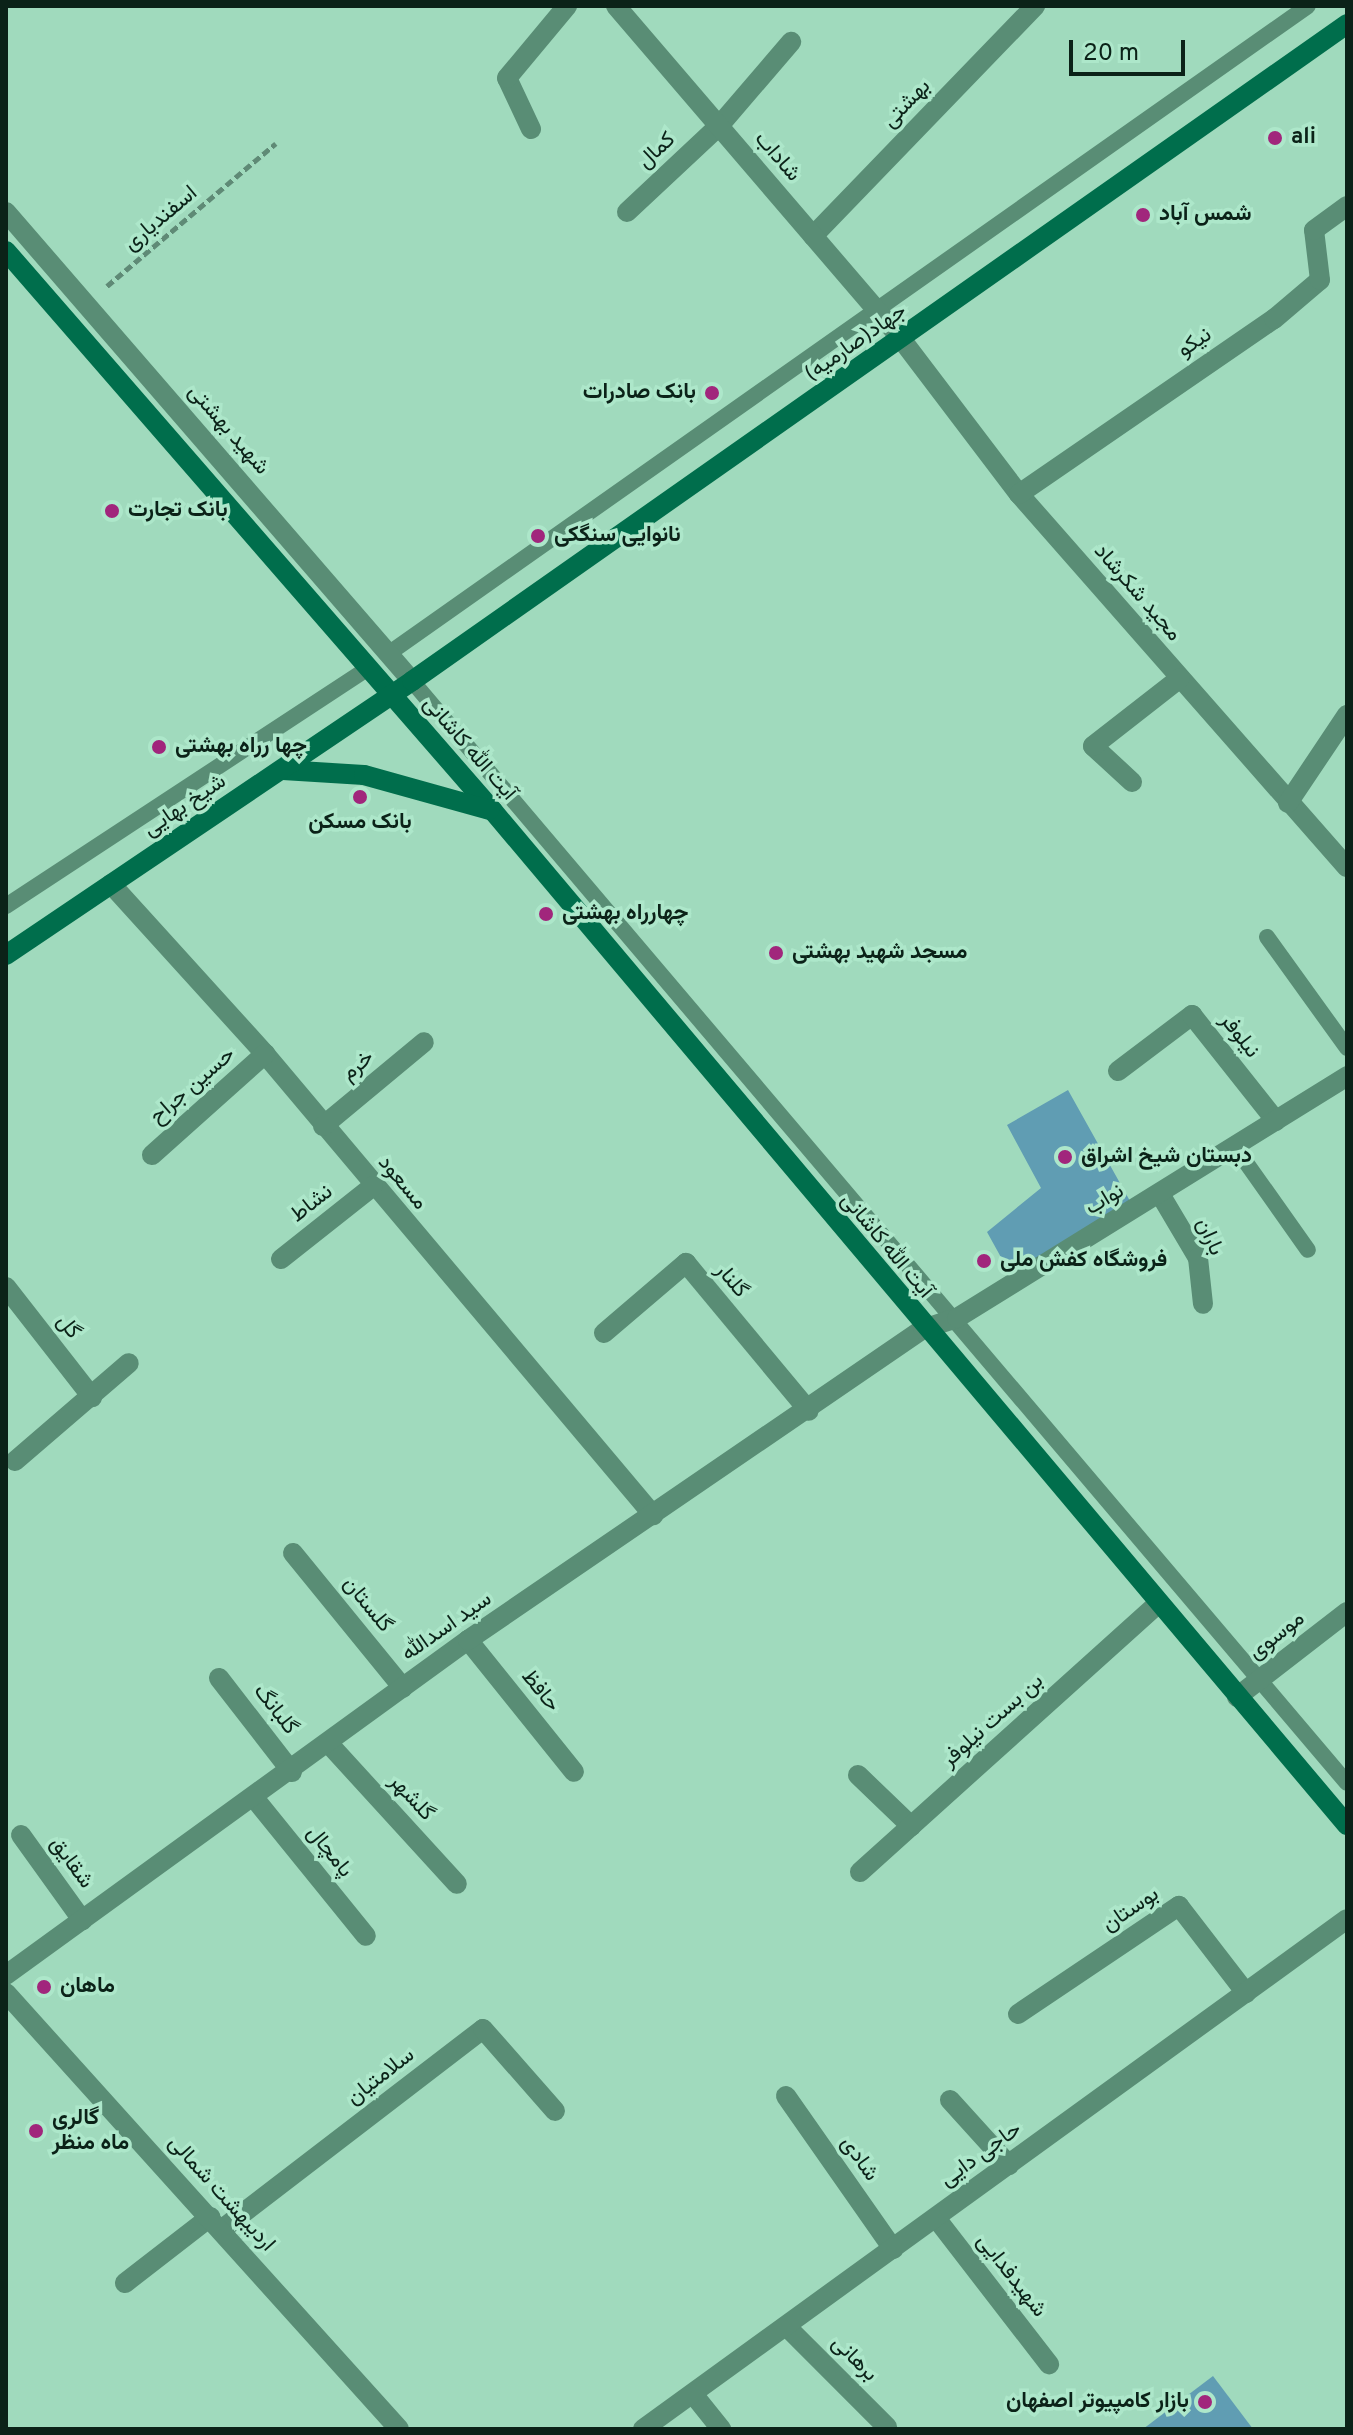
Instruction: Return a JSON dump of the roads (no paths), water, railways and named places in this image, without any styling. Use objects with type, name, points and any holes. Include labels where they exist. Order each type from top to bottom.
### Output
[{"type":"main road","name":"جهاد(صارمیه)","points":[[390,696],[902,340],[1347,24]]},
{"type":"main road","points":[[6,251],[390,696]]},
{"type":"main road","name":"شیخ بهایی","points":[[6,955],[390,696]]},
{"type":"main road","name":"آیت الله کاشانی","points":[[390,696],[493,811],[923,1329],[1347,1825]]},
{"type":"main road","points":[[283,770],[364,775],[438,790],[493,811]]},
{"type":"street","points":[[531,129],[507,78],[567,6]]},
{"type":"street","name":"شاداب","points":[[616,6],[902,340]]},
{"type":"street","name":"بهشتی","points":[[813,236],[1035,6]]},
{"type":"street","name":"کمال","points":[[627,212],[719,126],[791,42]]},
{"type":"street","name":"نیکو","points":[[1019,494],[1274,319],[1320,280],[1314,230],[1347,206]]},
{"type":"street","name":"شهید بهشتی","points":[[6,212],[412,681]]},
{"type":"street","name":"مجید شکرشاد","points":[[902,340],[1019,494],[1347,867]]},
{"type":"street","name":"شیخ بهایی","points":[[367,669],[388,654]]},
{"type":"street","points":[[1132,782],[1093,746],[1180,678]]},
{"type":"street","points":[[1288,803],[1347,715]]},
{"type":"street","name":"مسعود","points":[[111,884],[265,1054],[653,1515]]},
{"type":"street","name":"نیلوفر","points":[[1118,1071],[1192,1015],[1276,1121]]},
{"type":"street","name":"خرم","points":[[323,1126],[424,1042]]},
{"type":"street","name":"حسین جراح","points":[[152,1155],[265,1054]]},
{"type":"street","name":"نواب","points":[[923,1329],[957,1318],[1347,1076]]},
{"type":"street","name":"نشاط","points":[[281,1259],[373,1186]]},
{"type":"street","name":"باران","points":[[1160,1194],[1198,1258],[1203,1304]]},
{"type":"street","name":"گلنار","points":[[604,1333],[686,1263],[809,1411]]},
{"type":"street","name":"گل","points":[[6,1287],[92,1397]]},
{"type":"street","name":"سید اسدالله","points":[[6,1975],[330,1745],[468,1640],[809,1411],[923,1329]]},
{"type":"street","points":[[15,1461],[129,1363]]},
{"type":"street","name":"گلستان","points":[[293,1553],[403,1688]]},
{"type":"street","name":"بن بست نیلوفر","points":[[860,1872],[1157,1605]]},
{"type":"street","name":"موسوی","points":[[1237,1697],[1347,1612]]},
{"type":"street","name":"حافظ","points":[[468,1640],[574,1772]]},
{"type":"street","name":"گلبانگ","points":[[219,1678],[292,1772]]},
{"type":"street","name":"گلشهر","points":[[330,1745],[457,1884]]},
{"type":"street","points":[[858,1775],[911,1826]]},
{"type":"street","name":"پامچال","points":[[255,1799],[366,1936]]},
{"type":"street","name":"شقایق","points":[[21,1835],[82,1920]]},
{"type":"street","name":"بوستان","points":[[1018,2014],[1179,1906],[1246,1993]]},
{"type":"street","name":"حاجی دایی","points":[[643,2429],[1347,1919]]},
{"type":"street","name":"اردیبهشت شمالی","points":[[6,1993],[399,2429]]},
{"type":"street","name":"سلامتیان","points":[[216,2224],[483,2029],[555,2111]]},
{"type":"street","name":"شادی","points":[[786,2096],[893,2249]]},
{"type":"street","points":[[950,2100],[1009,2165]]},
{"type":"street","name":"شهیدفدایی","points":[[936,2218],[1049,2364]]},
{"type":"street","points":[[125,2283],[216,2224]]},
{"type":"street","name":"برهانی","points":[[786,2326],[887,2427]]},
{"type":"street","points":[[693,2394],[721,2429]]},
{"type":"lane","name":"جهاد(صارمیه)","points":[[388,654],[1308,6]]},
{"type":"lane","name":"شیخ بهایی","points":[[6,906],[367,669]]},
{"type":"lane","name":"آیت الله کاشانی","points":[[412,681],[957,1318],[1347,1783]]},
{"type":"lane","points":[[1267,937],[1347,1048]]},
{"type":"lane","points":[[1235,1147],[1308,1250]]},
{"type":"place","name":"ali","points":[[1275,138]]},
{"type":"place","name":"شمس آباد","points":[[1143,215]]},
{"type":"place","name":"بانک صادرات","points":[[712,393]]},
{"type":"place","name":"بانک تجارت","points":[[112,511]]},
{"type":"place","name":"نانوایی سنگکی","points":[[538,536]]},
{"type":"place","name":"چها رراه بهشتی","points":[[159,747]]},
{"type":"place","name":"بانک مسکن","points":[[360,797]]},
{"type":"place","name":"چهارراه بهشتی","points":[[546,914]]},
{"type":"place","name":"مسجد شهید بهشتی","points":[[776,953]]},
{"type":"place","name":"دبستان شیخ اشراق","points":[[1065,1157]]},
{"type":"place","name":"فروشگاه کفش ملی","points":[[984,1261]]},
{"type":"place","name":"ماهان","points":[[44,1987]]},
{"type":"place","name":"گالری ماه منظر","points":[[36,2131]]},
{"type":"place","name":"بازار کامپیوتر اصفهان","points":[[1205,2402]]}]
